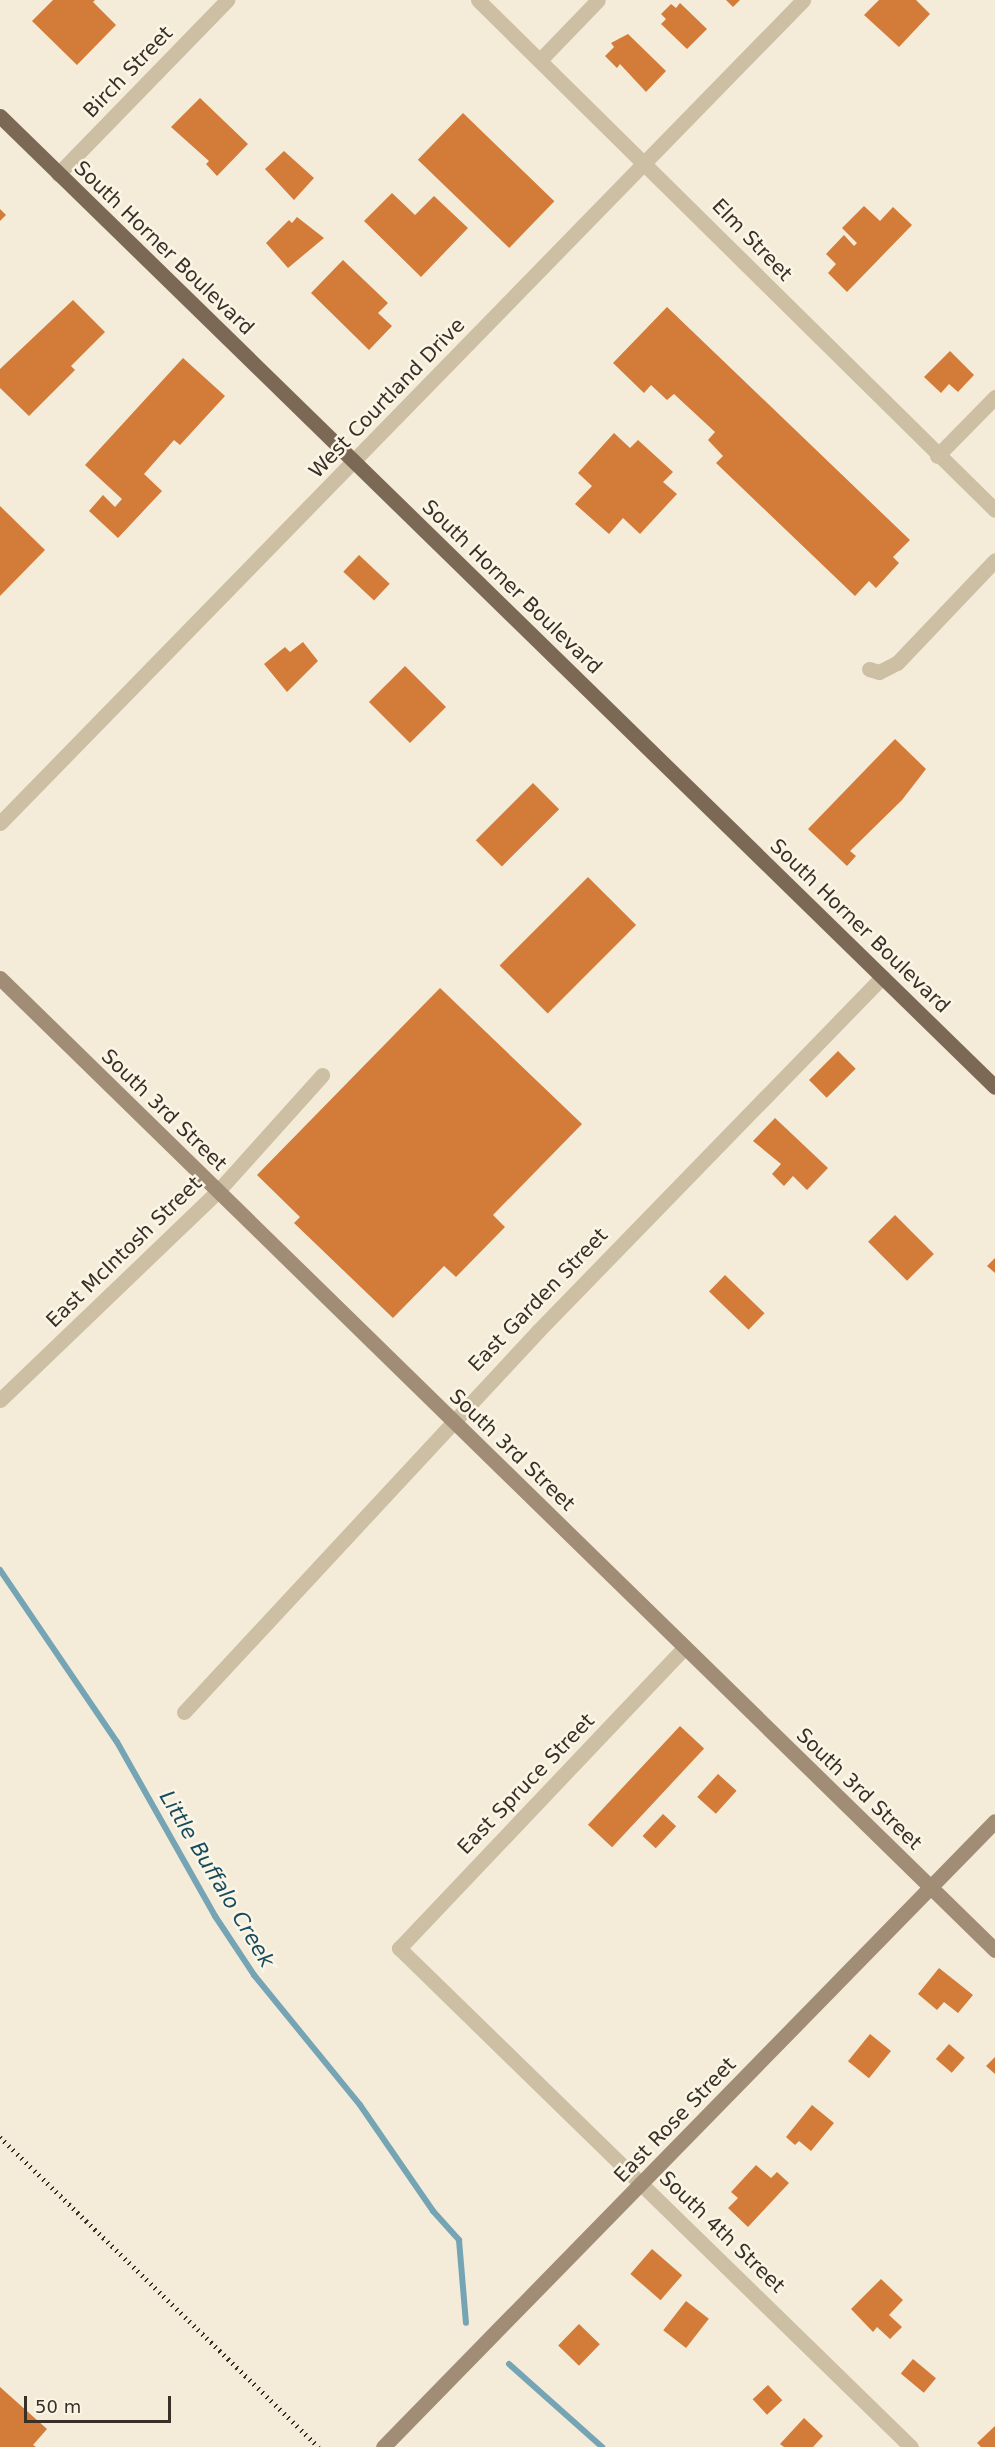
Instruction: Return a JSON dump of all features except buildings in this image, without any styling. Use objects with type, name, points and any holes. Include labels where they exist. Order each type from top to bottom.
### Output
[{"type":"main road","name":"South Horner Boulevard","points":[[0,116],[995,1087]]},
{"type":"street","name":"Birch Street","points":[[58,174],[227,0]]},
{"type":"street","name":"Elm Street","points":[[478,0],[647,163],[938,456],[995,510]]},
{"type":"street","points":[[540,60],[598,0]]},
{"type":"street","name":"West Courtland Drive","points":[[0,823],[647,163],[802,0]]},
{"type":"street","points":[[938,456],[995,397]]},
{"type":"street","points":[[869,669],[879,672],[897,663],[995,560]]},
{"type":"street","name":"East Garden Street","points":[[184,1712],[452,1421],[882,977]]},
{"type":"street","name":"South 3rd Street","points":[[0,978],[995,1950]]},
{"type":"street","name":"East McIntosh Street","points":[[0,1400],[218,1191],[322,1075]]},
{"type":"street","name":"East Spruce Street","points":[[399,1948],[684,1648]]},
{"type":"street","name":"East Rose Street","points":[[382,2447],[995,1821]]},
{"type":"street","name":"South 4th Street","points":[[399,1948],[911,2447]]},
{"type":"waterway","name":"Little Buffalo Creek","points":[[0,1570],[117,1742],[215,1916],[254,1975],[360,2105],[433,2211],[459,2240],[466,2323]]},
{"type":"waterway","name":"Little Buffalo Creek","points":[[509,2364],[602,2447]]},
{"type":"railway","points":[[0,2137],[319,2447]]}]
